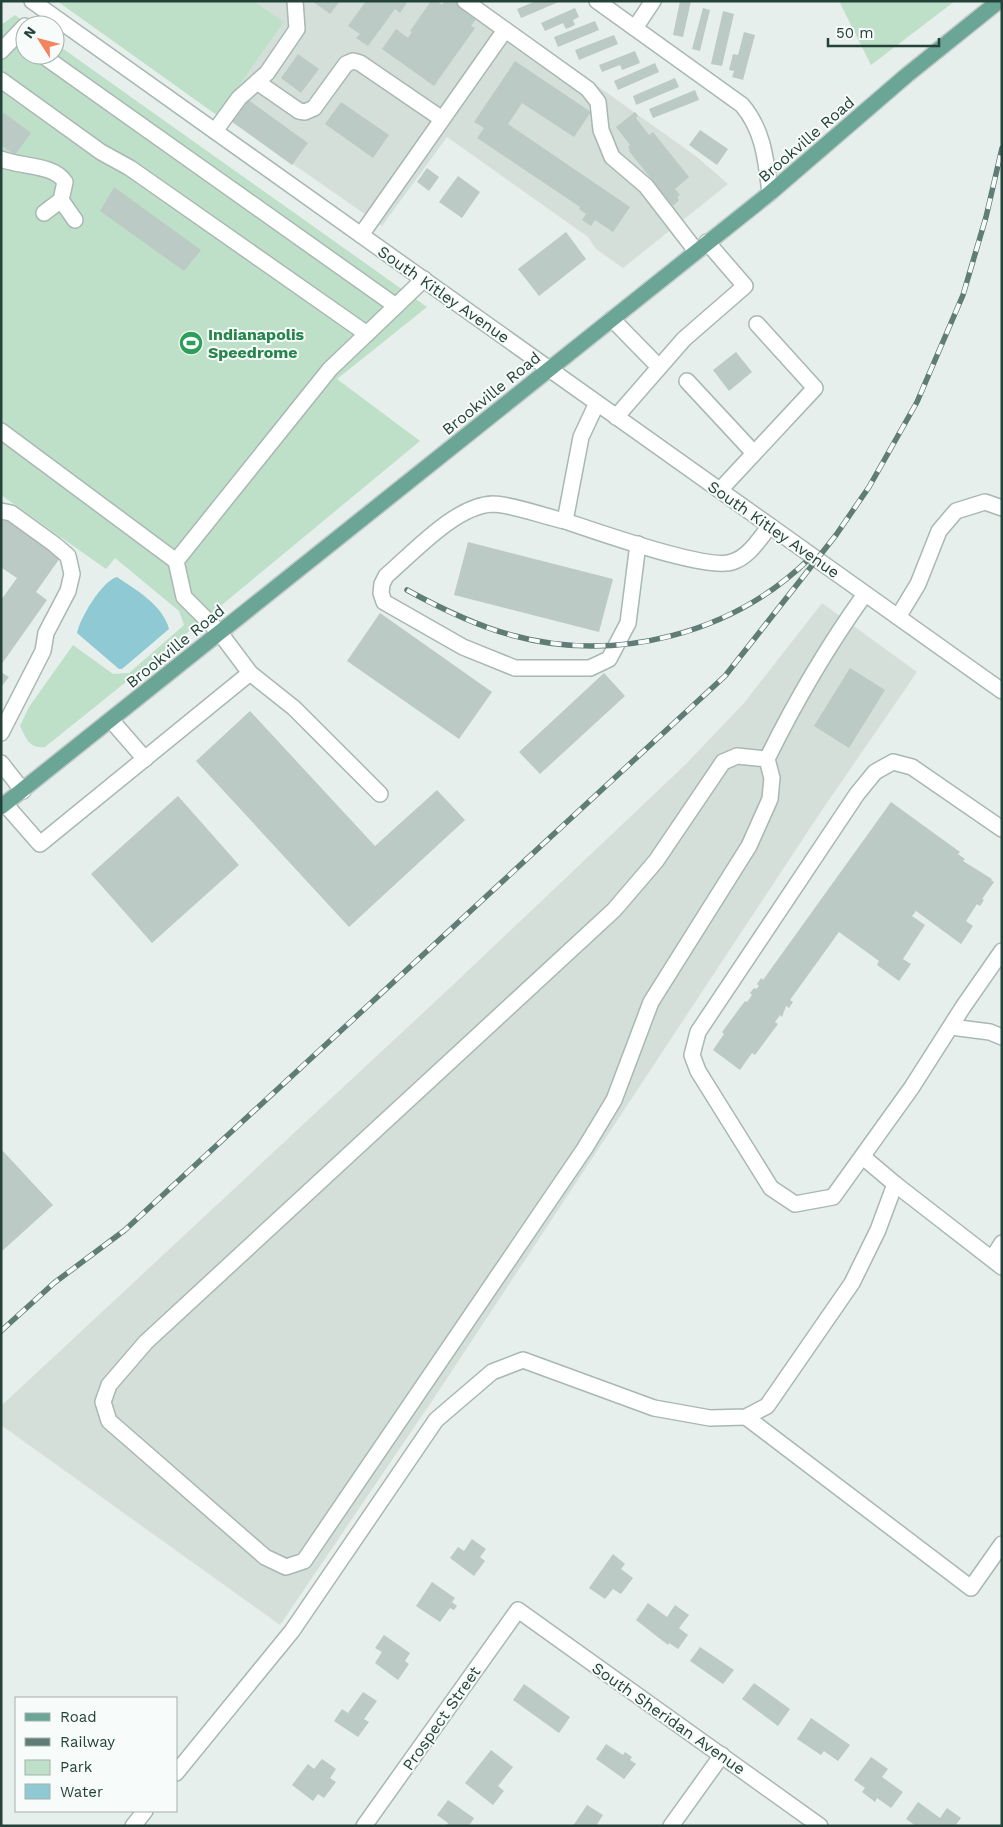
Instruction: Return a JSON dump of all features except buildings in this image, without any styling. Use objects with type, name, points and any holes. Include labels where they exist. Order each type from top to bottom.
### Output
[{"type":"main road","name":"Brookville Road","points":[[3,806],[770,193],[907,75],[1000,1]]},
{"type":"street","points":[[215,131],[239,98],[267,73],[297,29],[295,1]]},
{"type":"street","points":[[465,1],[588,89],[598,102],[601,130],[612,157],[646,186],[702,246],[745,286],[684,339],[616,416]]},
{"type":"street","points":[[598,1],[738,102],[746,110],[762,140],[770,193]]},
{"type":"street","points":[[635,28],[653,1]]},
{"type":"street","name":"South Kitley Avenue","points":[[37,5],[1002,691]]},
{"type":"street","points":[[361,235],[505,30]]},
{"type":"street","points":[[1,51],[15,39]]},
{"type":"street","points":[[257,82],[298,111],[305,112],[314,108],[346,64],[353,61],[360,63],[442,119]]},
{"type":"street","points":[[56,65],[396,306]]},
{"type":"street","points":[[1,80],[89,144],[130,168],[367,334]]},
{"type":"street","points":[[1,159],[62,176],[65,182],[60,200],[44,213]]},
{"type":"street","points":[[60,200],[76,220]]},
{"type":"street","points":[[176,560],[330,370],[424,279]]},
{"type":"street","points":[[612,319],[659,366]]},
{"type":"street","points":[[720,490],[753,452],[815,388],[757,324]]},
{"type":"street","points":[[687,381],[753,452]]},
{"type":"street","points":[[565,522],[581,437],[597,403]]},
{"type":"street","points":[[1,431],[176,560],[184,597],[220,633],[250,673],[294,708],[380,794]]},
{"type":"street","points":[[898,617],[918,584],[939,530],[956,511],[985,502],[1002,508]]},
{"type":"street","points":[[638,544],[628,623],[608,659],[590,668],[515,668],[463,647],[384,602],[381,592],[386,576],[463,512],[480,506],[495,504],[565,522],[705,563],[730,563],[747,554],[770,526]]},
{"type":"street","points":[[1,511],[11,513],[68,556],[72,574],[68,591],[46,633],[43,651],[1,733]]},
{"type":"street","points":[[767,760],[737,756],[724,762],[656,861],[614,910],[146,1342],[108,1385],[103,1402],[109,1421],[265,1557],[286,1567],[304,1561],[586,1148],[614,1100],[651,1002],[748,846],[770,799],[772,778],[767,760],[796,700],[836,634],[865,594]]},
{"type":"street","points":[[3,806],[40,844],[250,673]]},
{"type":"street","points":[[111,720],[145,758]]},
{"type":"street","points":[[1002,829],[912,767],[893,762],[875,772],[857,794],[698,1032],[692,1055],[698,1071],[771,1188],[795,1204],[833,1197],[912,1087],[1002,951]]},
{"type":"street","points":[[1,763],[23,791]]},
{"type":"street","points":[[950,1027],[990,1032],[1002,1037]]},
{"type":"street","points":[[863,1157],[997,1263],[1002,1243]]},
{"type":"street","points":[[178,1771],[292,1631],[436,1420],[492,1372],[523,1360],[654,1408],[710,1418],[746,1417],[767,1406],[852,1283],[878,1230],[895,1184]]},
{"type":"street","points":[[746,1417],[972,1588],[1002,1544]]},
{"type":"street","name":"South Sheridan Avenue","points":[[518,1610],[820,1826]]},
{"type":"street","name":"Prospect Street","points":[[364,1826],[518,1610]]},
{"type":"street","points":[[671,1826],[722,1755]]},
{"type":"street","points":[[134,1826],[145,1812]]},
{"type":"shaded area","points":[[258,1],[478,1],[697,157],[728,184],[623,268],[596,249],[588,237],[447,137],[382,226],[231,121],[218,116],[284,22],[257,3]]},
{"type":"shaded area","points":[[822,603],[917,672],[818,816],[436,1395],[280,1625],[1,1425],[1,1406],[455,983],[686,764],[744,703]]},
{"type":"green space","points":[[57,1],[258,1],[257,3],[284,22],[218,116]]},
{"type":"green space","points":[[839,1],[955,1],[871,65]]},
{"type":"green space","name":"Indianapolis Speedrome","points":[[15,15],[15,65],[65,65],[65,50],[427,307],[337,379],[420,441],[223,604],[45,747],[35,746],[29,742],[20,726],[29,707],[73,645],[113,674],[129,673],[184,625],[179,611],[115,558],[106,569],[1,495],[1,25]]},
{"type":"water","points":[[117,577],[155,605],[166,620],[169,629],[122,669],[119,669],[77,633],[82,618],[92,601],[105,585]]},
{"type":"railway","points":[[1,1331],[54,1283],[125,1230],[725,676],[836,535],[869,487],[917,402],[963,295],[986,217],[1002,148]]},
{"type":"railway","points":[[407,590],[458,616],[511,635],[551,643],[591,646],[631,643],[671,636],[709,623],[746,606],[779,584],[810,558]]},
{"type":"place","name":"Indianapolis Speedrome","points":[[191,343]]}]
